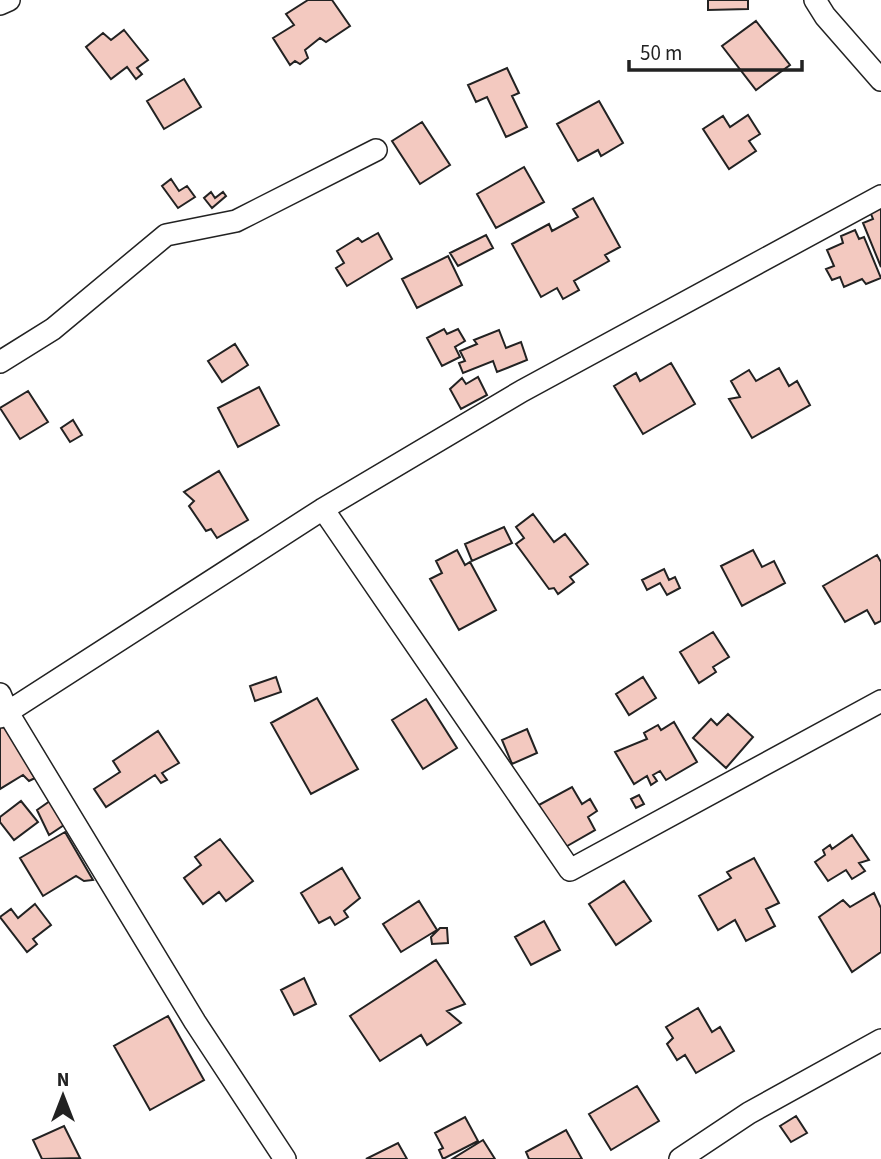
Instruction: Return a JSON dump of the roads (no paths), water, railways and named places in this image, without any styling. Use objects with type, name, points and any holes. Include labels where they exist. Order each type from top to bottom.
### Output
[{"type":"street","points":[[0,4],[9,0]]},
{"type":"street","points":[[815,0],[825,16],[881,80]]},
{"type":"street","points":[[0,362],[53,329],[166,235],[236,221],[376,150]]},
{"type":"street","points":[[285,1159],[188,1010],[3,708],[323,509],[522,391],[881,196]]},
{"type":"street","points":[[323,509],[570,870],[881,701]]},
{"type":"street","points":[[680,1159],[749,1113],[881,1040]]}]
